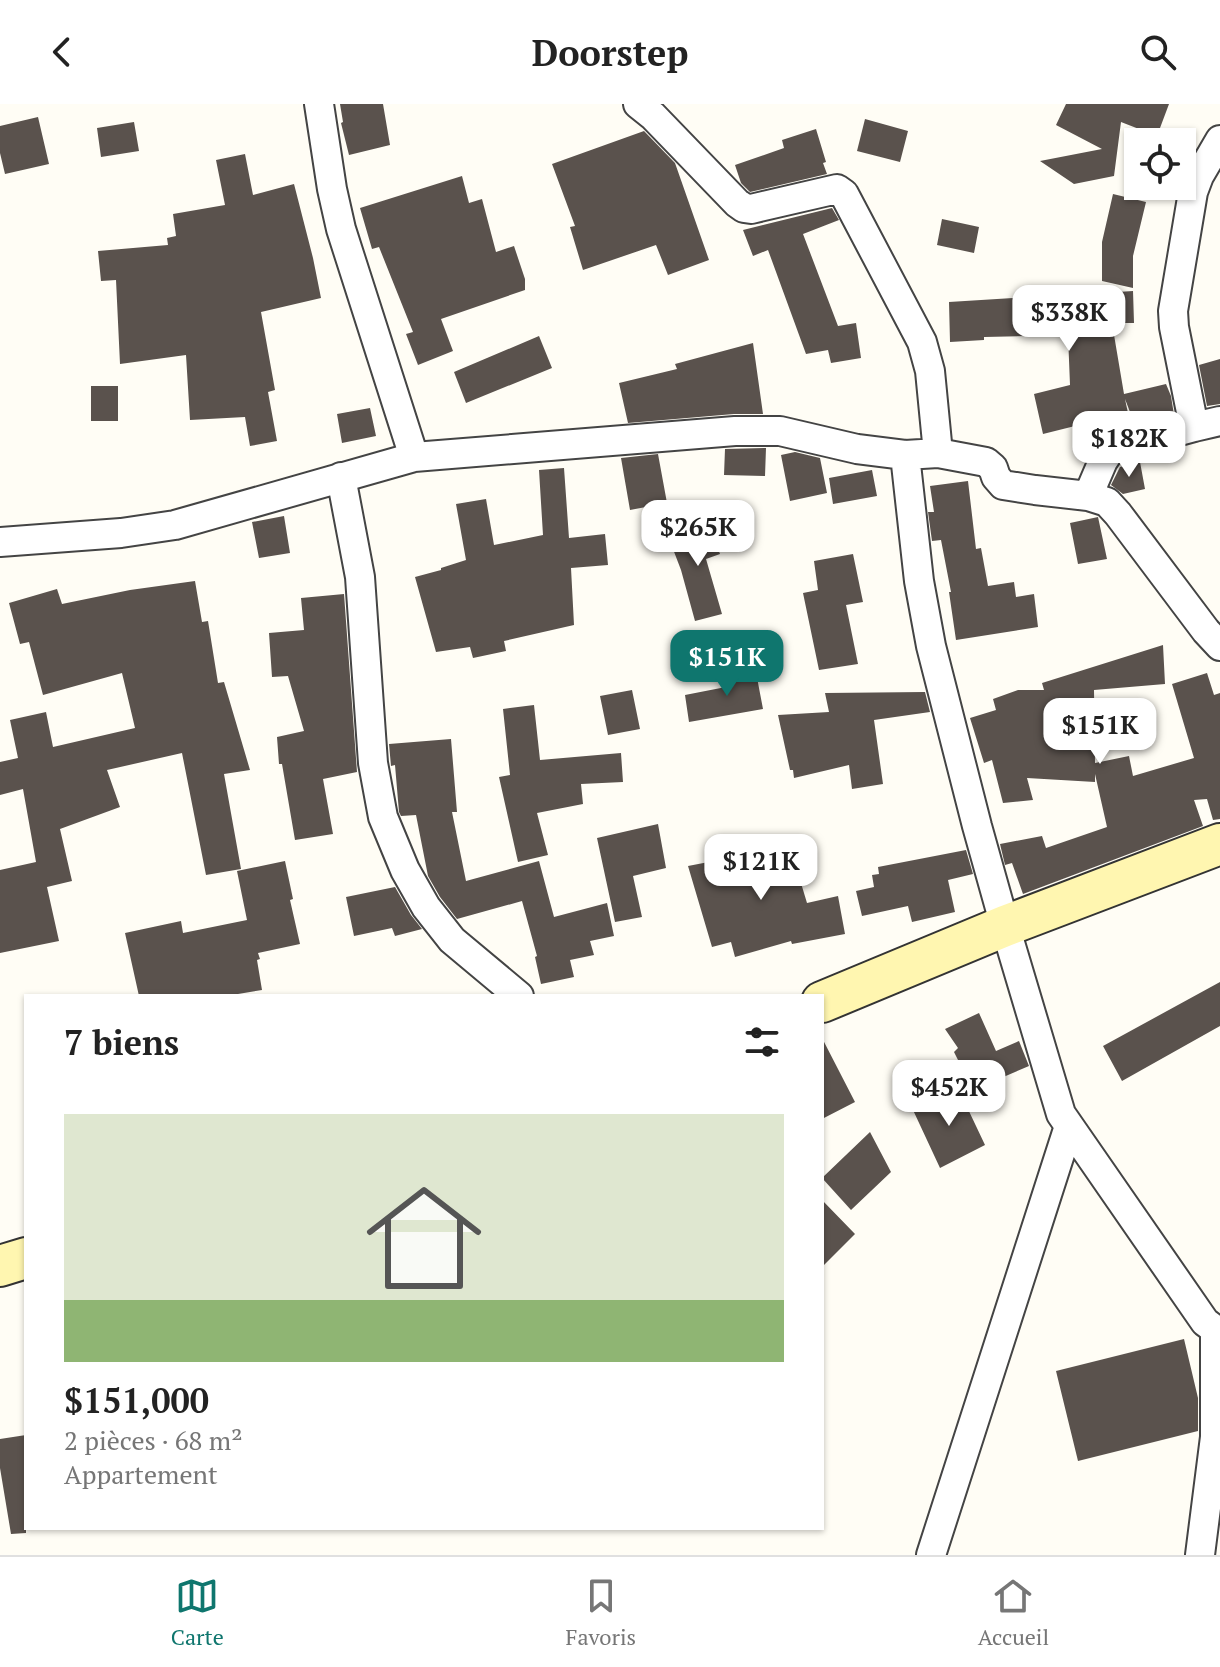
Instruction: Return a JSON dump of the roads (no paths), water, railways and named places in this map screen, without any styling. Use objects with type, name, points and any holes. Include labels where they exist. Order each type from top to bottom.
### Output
[{"type":"main road","points":[[824,1001],[1005,926],[1220,844]]},
{"type":"main road","points":[[0,1266],[24,1259]]},
{"type":"street","points":[[319,104],[341,229],[414,457]]},
{"type":"street","points":[[638,104],[744,208],[837,189],[844,194],[922,342],[930,371],[938,453]]},
{"type":"street","points":[[1088,496],[1109,452],[1207,424],[1174,327],[1173,311],[1193,192],[1220,140]]},
{"type":"street","points":[[0,542],[121,533],[175,525],[414,457],[735,431],[780,431],[857,449],[905,455],[938,453],[986,462],[1003,485],[1088,496],[1107,502],[1220,646]]},
{"type":"street","points":[[905,455],[919,581],[931,646],[1005,926],[1061,1114],[1205,1322],[1217,1332],[1214,1450],[1200,1555]]},
{"type":"street","points":[[341,477],[360,577],[373,763],[383,817],[405,870],[426,907],[452,940],[517,994]]},
{"type":"street","points":[[931,1555],[1069,1126]]}]
